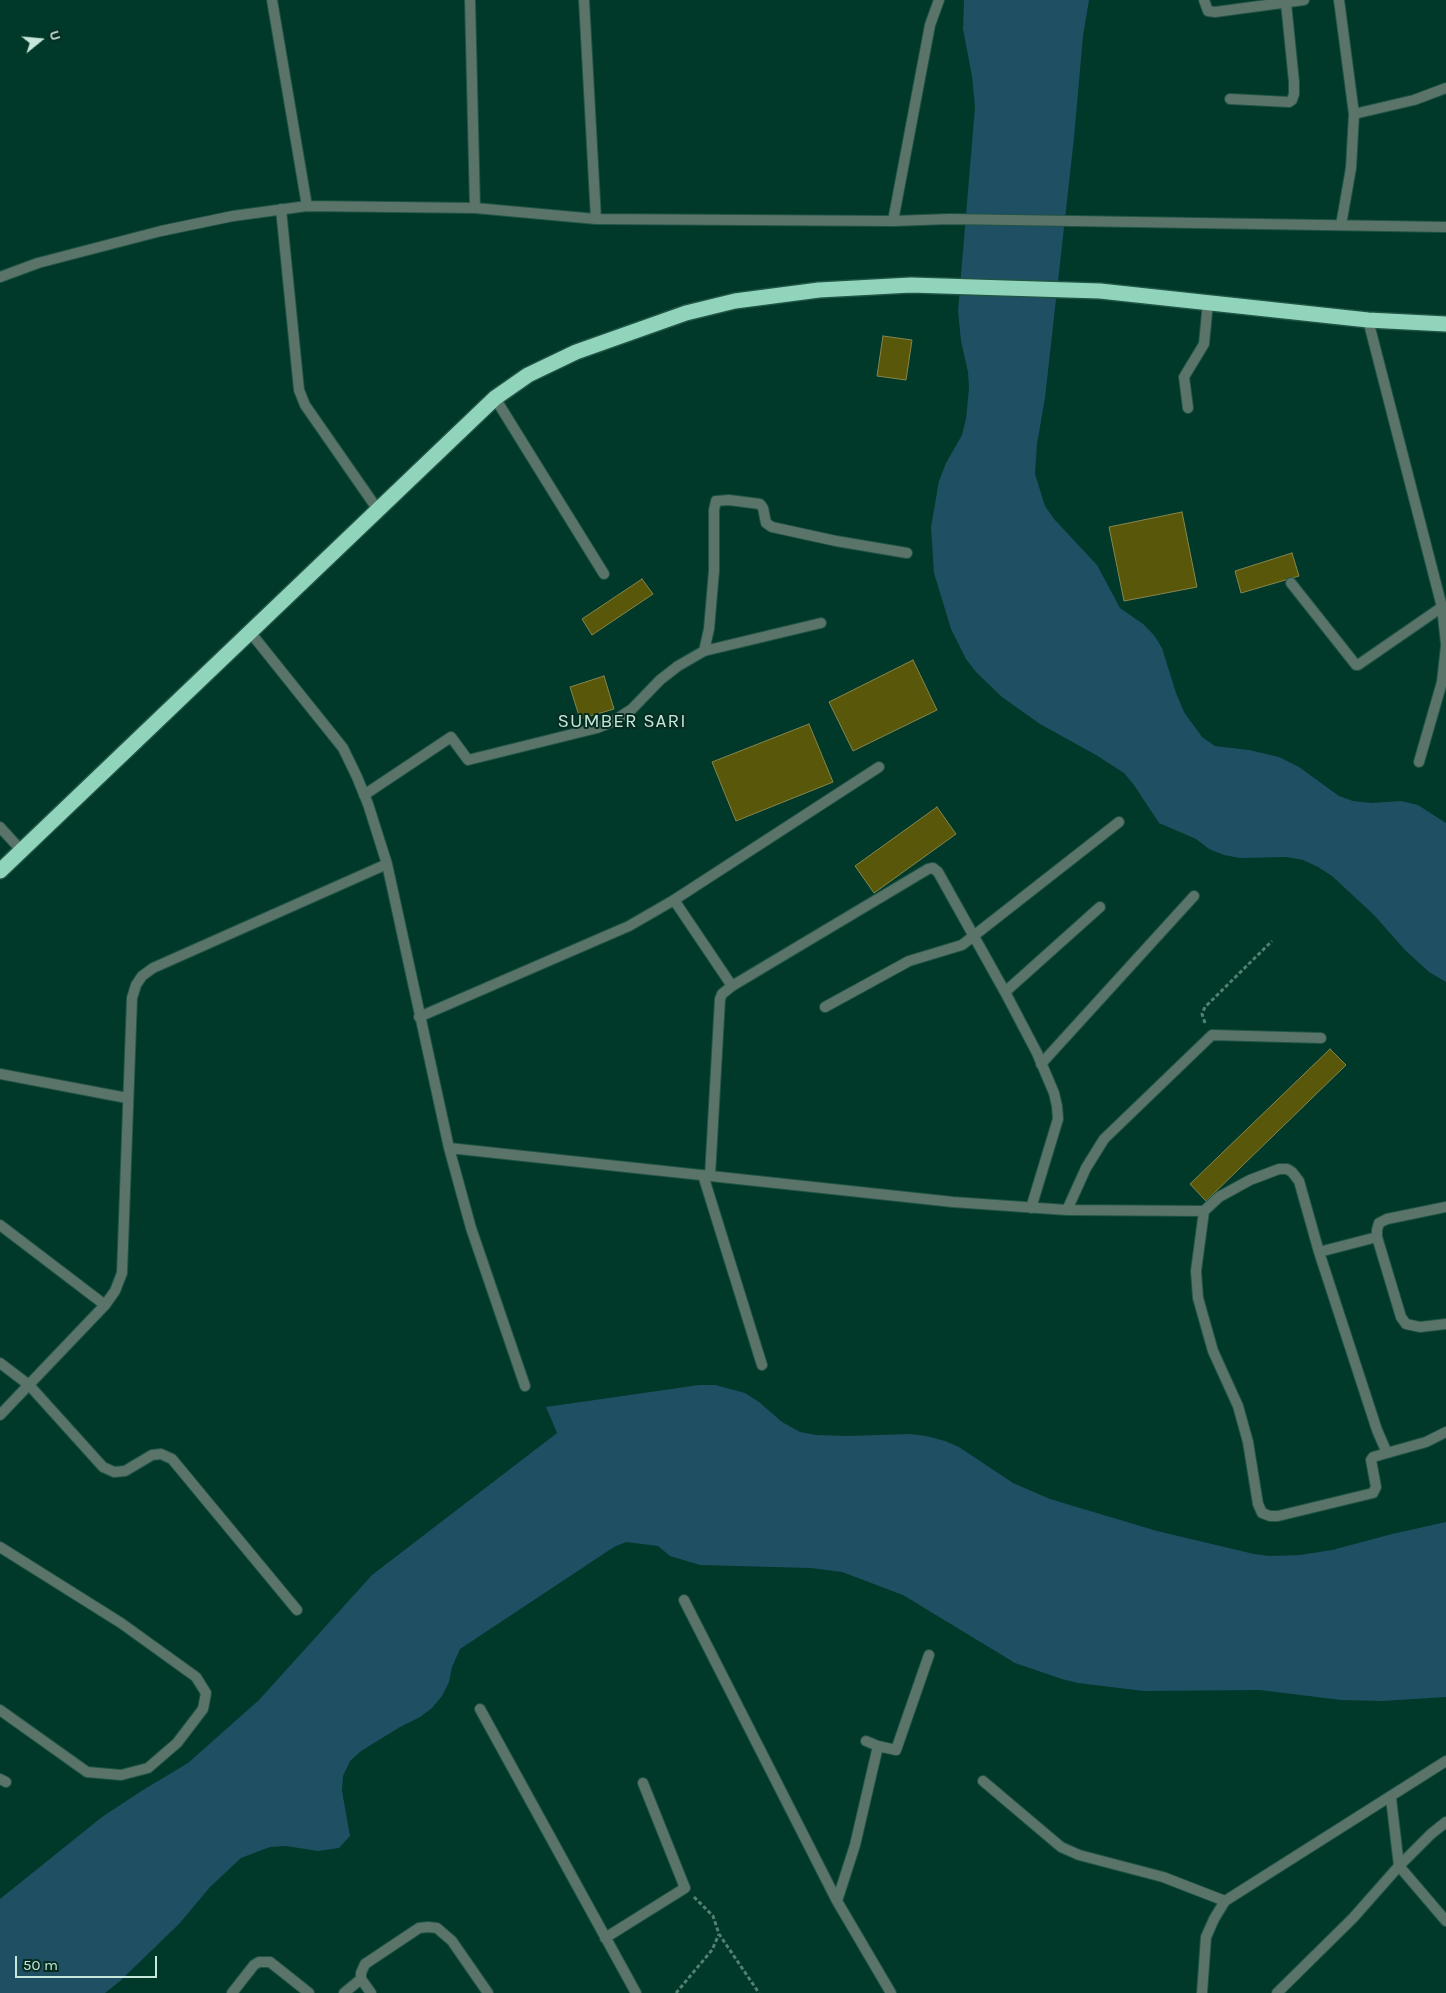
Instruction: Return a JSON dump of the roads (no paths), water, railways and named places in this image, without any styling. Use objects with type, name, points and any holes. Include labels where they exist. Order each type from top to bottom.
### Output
[{"type":"highway","points":[[0,871],[495,398],[528,374],[576,352],[686,313],[735,300],[810,291],[911,285],[1100,291],[1368,320],[1446,324]]},
{"type":"street","points":[[272,0],[308,206]]},
{"type":"street","points":[[470,0],[475,208]]},
{"type":"street","points":[[584,0],[596,219]]},
{"type":"street","points":[[893,221],[930,25],[939,0]]},
{"type":"street","points":[[1204,0],[1208,10],[1216,12],[1304,0]]},
{"type":"street","points":[[1339,0],[1354,114],[1351,168],[1341,225]]},
{"type":"street","points":[[1230,99],[1289,102],[1292,100],[1294,82],[1286,3]]},
{"type":"street","points":[[1354,114],[1414,100],[1446,88]]},
{"type":"street","points":[[0,277],[38,263],[142,235],[234,216],[308,206],[475,208],[596,219],[893,221],[950,219],[1446,227]]},
{"type":"street","points":[[281,209],[299,390],[305,405],[378,510]]},
{"type":"street","points":[[1188,408],[1184,376],[1204,344],[1208,302]]},
{"type":"street","points":[[1368,320],[1442,607],[1446,645],[1442,682],[1419,762]]},
{"type":"street","points":[[495,398],[604,574]]},
{"type":"street","points":[[704,651],[709,629],[714,571],[714,510],[716,501],[729,500],[760,504],[763,508],[766,522],[772,527],[836,542],[907,553]]},
{"type":"street","points":[[1291,583],[1356,665],[1442,607]]},
{"type":"street","points":[[364,795],[450,737],[468,760],[597,728],[612,722],[632,709],[672,671],[704,651],[821,623]]},
{"type":"street","points":[[250,632],[343,748],[364,795],[386,864],[449,1148],[471,1228],[525,1386]]},
{"type":"street","points":[[419,1017],[629,926],[674,900],[879,767]]},
{"type":"street","points":[[825,1007],[897,967],[921,957],[955,948],[975,936],[1119,822]]},
{"type":"street","points":[[0,827],[21,850]]},
{"type":"street","points":[[0,1415],[105,1304],[116,1291],[122,1273],[132,998],[136,985],[142,976],[152,968],[386,864]]},
{"type":"street","points":[[762,1365],[707,1176],[720,999],[722,994],[732,986],[933,868],[938,872],[975,936],[1005,992],[1054,1093],[1058,1119],[1031,1208]]},
{"type":"street","points":[[1041,1064],[1194,896]]},
{"type":"street","points":[[674,900],[732,986]]},
{"type":"street","points":[[1005,992],[1100,907]]},
{"type":"street","points":[[1068,1210],[1086,1168],[1104,1139],[1212,1035],[1321,1038]]},
{"type":"street","points":[[0,1074],[127,1098]]},
{"type":"street","points":[[449,1148],[953,1202],[1068,1210],[1204,1211]]},
{"type":"street","points":[[1387,1453],[1377,1430],[1319,1252],[1299,1181],[1292,1172],[1287,1169],[1279,1169],[1250,1180],[1219,1197],[1204,1211],[1196,1271],[1198,1298],[1213,1351],[1238,1406],[1248,1442],[1258,1504],[1262,1513],[1278,1516],[1373,1493],[1376,1487],[1371,1460],[1373,1457],[1426,1442],[1446,1432]]},
{"type":"street","points":[[1446,1207],[1387,1218],[1379,1222],[1377,1230],[1377,1237],[1401,1316],[1406,1324],[1420,1327],[1446,1324]]},
{"type":"street","points":[[0,1225],[105,1304]]},
{"type":"street","points":[[1319,1252],[1377,1237]]},
{"type":"street","points":[[0,1363],[29,1385],[103,1467],[114,1472],[125,1471],[152,1455],[161,1454],[172,1458],[297,1610]]},
{"type":"street","points":[[0,1547],[129,1628],[196,1677],[206,1694],[202,1710],[177,1742],[148,1768],[120,1775],[87,1772],[0,1710]]},
{"type":"street","points":[[684,1600],[837,1901],[891,1993]]},
{"type":"street","points":[[866,1740],[878,1746],[896,1750],[930,1655]]},
{"type":"street","points":[[480,1709],[604,1938],[636,1993]]},
{"type":"street","points":[[837,1901],[855,1846],[878,1746]]},
{"type":"street","points":[[1202,1993],[1206,1937],[1225,1901],[1446,1762]]},
{"type":"street","points":[[983,1781],[1060,1847],[1078,1855],[1163,1877],[1225,1901]]},
{"type":"street","points":[[604,1938],[685,1888],[643,1783]]},
{"type":"street","points":[[1391,1798],[1399,1866],[1446,1921]]},
{"type":"street","points":[[1277,1993],[1353,1918],[1399,1866],[1446,1822]]},
{"type":"street","points":[[371,1993],[361,1979],[361,1973],[365,1964],[419,1928],[428,1926],[437,1928],[452,1941],[488,1993]]},
{"type":"street","points":[[232,1993],[254,1965],[259,1962],[270,1962],[309,1993]]},
{"type":"street","points":[[344,1993],[361,1979]]},
{"type":"water","points":[[964,0],[1089,0],[1083,36],[1074,138],[1045,398],[1037,444],[1035,474],[1045,506],[1054,519],[1097,565],[1120,608],[1143,624],[1154,635],[1162,648],[1184,712],[1202,737],[1215,746],[1249,750],[1279,757],[1299,767],[1339,796],[1353,801],[1371,803],[1401,801],[1418,805],[1446,823],[1446,982],[1429,972],[1405,950],[1374,915],[1332,876],[1318,867],[1303,860],[1287,857],[1240,858],[1224,855],[1209,849],[1196,839],[1159,823],[1124,773],[1040,724],[1002,697],[976,672],[966,659],[951,629],[934,573],[931,527],[939,481],[946,463],[962,435],[966,419],[969,388],[958,311],[975,107],[972,76],[963,29]]},
{"type":"water","points":[[699,1385],[715,1385],[745,1393],[759,1402],[782,1422],[800,1432],[816,1435],[848,1436],[910,1434],[945,1441],[959,1447],[1013,1483],[1050,1499],[1157,1531],[1254,1554],[1269,1556],[1300,1555],[1332,1550],[1446,1522],[1446,1697],[1382,1701],[1341,1700],[1260,1690],[1144,1691],[1078,1683],[1015,1663],[903,1595],[842,1572],[811,1568],[700,1565],[670,1556],[658,1546],[626,1542],[614,1547],[460,1649],[452,1667],[449,1682],[442,1696],[432,1708],[361,1751],[350,1761],[343,1776],[342,1791],[350,1836],[339,1848],[318,1851],[286,1846],[270,1847],[241,1858],[210,1887],[179,1924],[105,1993],[0,1993],[0,1899],[102,1817],[188,1763],[259,1700],[372,1575],[557,1433],[546,1407]]},
{"type":"district","name":"SUMBER SARI","points":[[622,722]]}]
